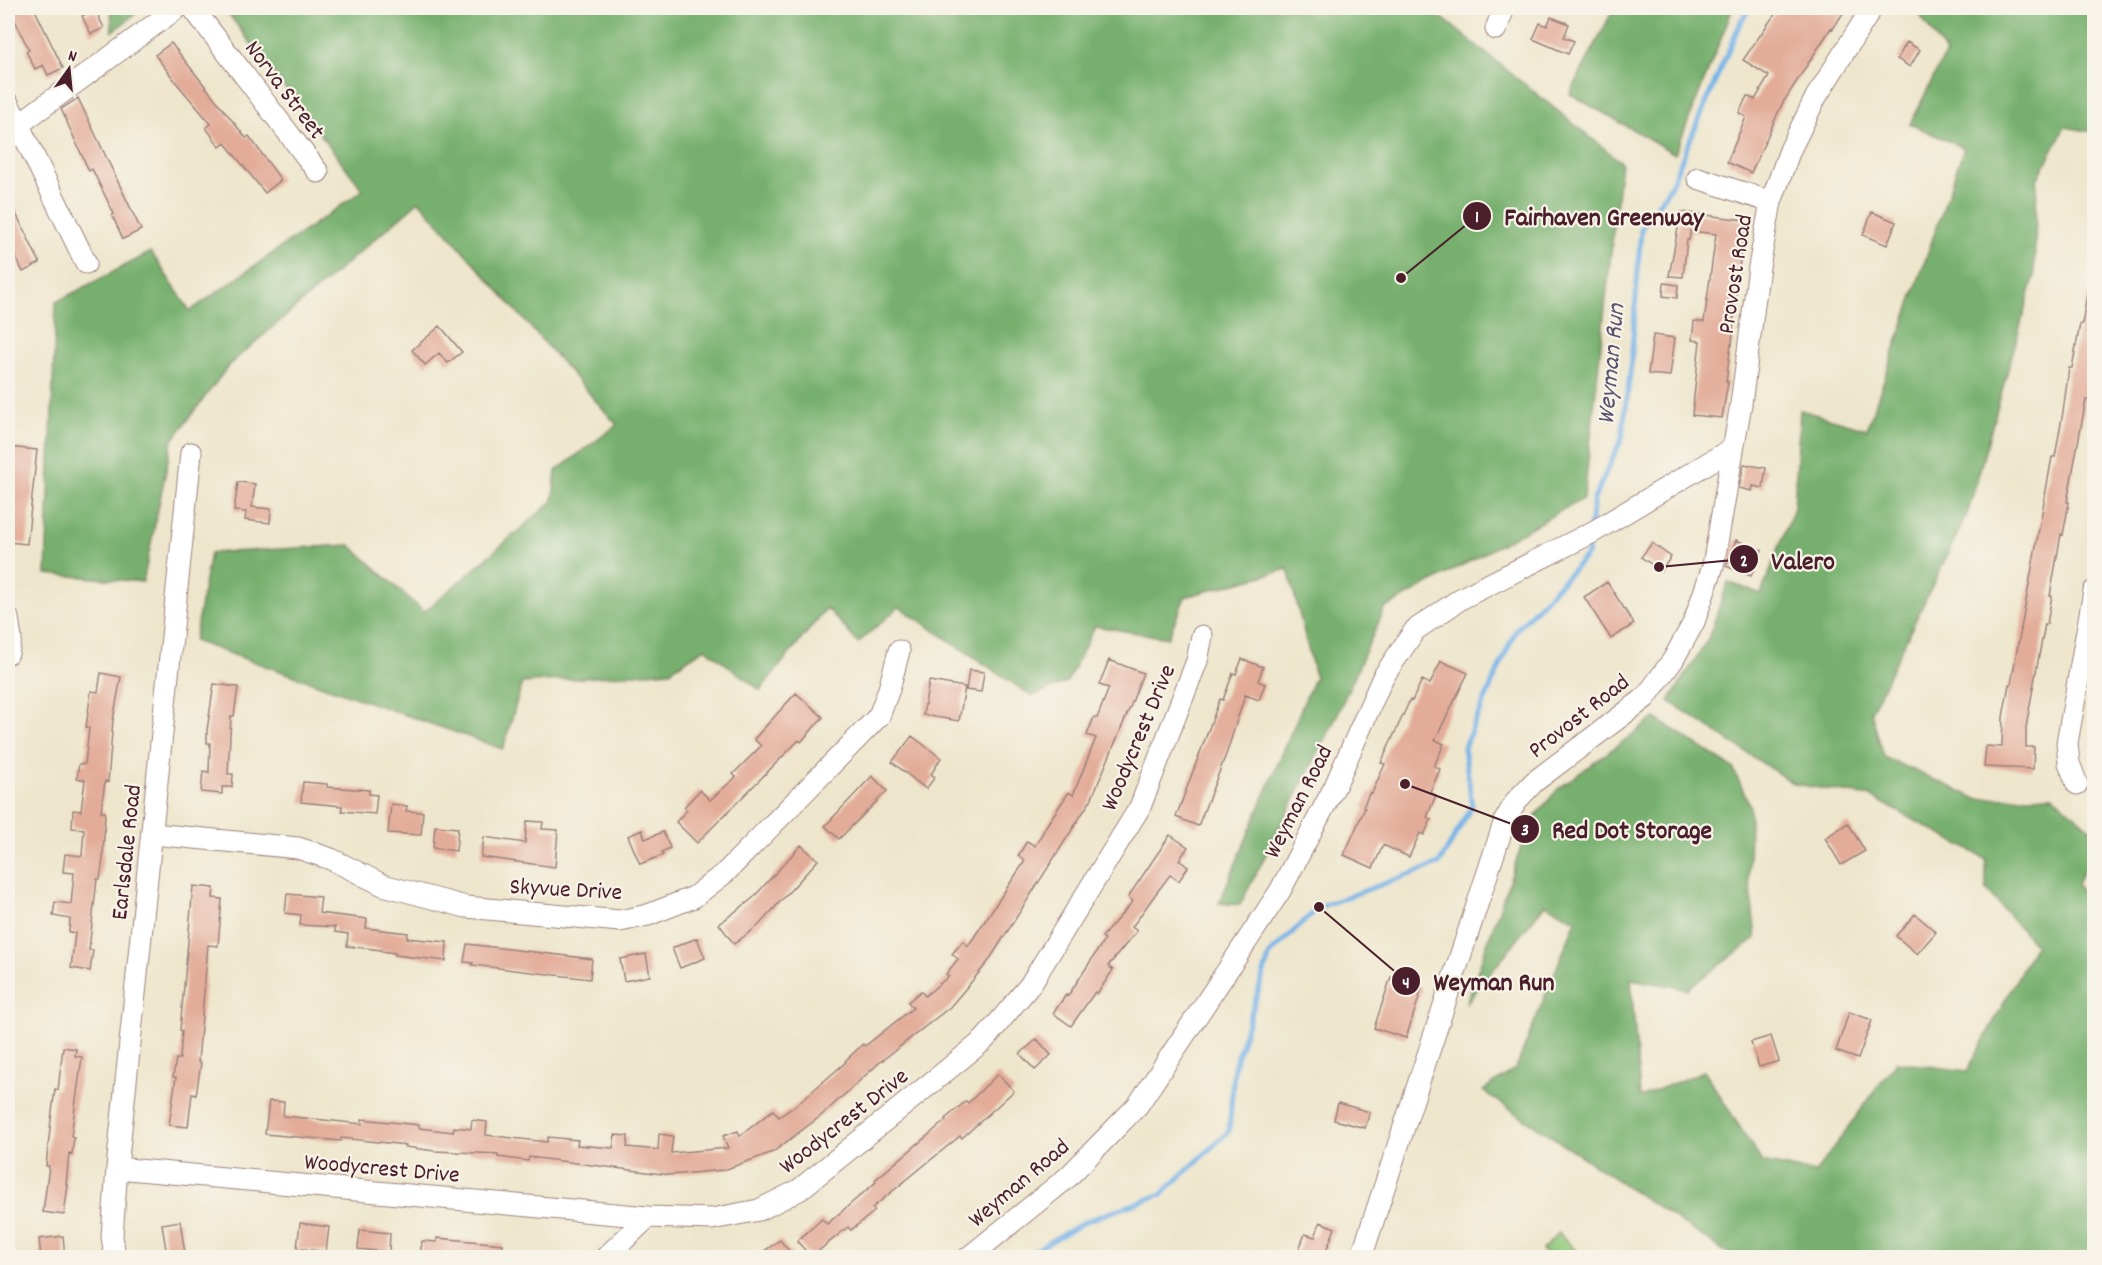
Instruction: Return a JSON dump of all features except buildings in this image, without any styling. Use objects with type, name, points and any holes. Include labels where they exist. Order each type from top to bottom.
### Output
[{"type":"street","points":[[18,125],[177,8]]},
{"type":"street","name":"Norva Street","points":[[193,8],[318,172]]},
{"type":"street","points":[[1496,29],[1504,8]]},
{"type":"street","name":"Provost Road","points":[[1361,1257],[1505,820],[1516,801],[1534,782],[1645,698],[1673,660],[1694,622],[1713,566],[1741,404],[1759,267],[1771,202],[1790,150],[1816,97],[1872,8]]},
{"type":"street","points":[[8,103],[86,263]]},
{"type":"street","points":[[1698,178],[1771,202]]},
{"type":"street","name":"Weyman Road","points":[[968,1257],[1068,1177],[1138,1105],[1280,891],[1335,786],[1383,677],[1415,630],[1462,598],[1567,546],[1733,448]]},
{"type":"street","name":"Earlsdale Road","points":[[115,1257],[112,1236],[117,1168],[191,453]]},
{"type":"street","points":[[2077,784],[2069,763],[2067,743],[2094,591]]},
{"type":"street","points":[[8,618],[11,639],[8,652]]},
{"type":"street","name":"Woodycrest Drive","points":[[117,1168],[648,1217],[712,1219],[759,1210],[799,1190],[984,1040],[1030,985],[1140,807],[1197,661],[1202,636]]},
{"type":"street","name":"Skyvue Drive","points":[[153,834],[298,848],[331,859],[383,885],[466,907],[620,921],[648,915],[694,897],[726,872],[879,716],[890,689],[899,651]]},
{"type":"street","points":[[605,1257],[648,1217]]},
{"type":"green space","points":[[111,8],[143,8],[112,32]]},
{"type":"green space","points":[[224,8],[1430,8],[1621,162],[1584,498],[1385,608],[1333,724],[1240,905],[1219,903],[1315,676],[1288,569],[1185,597],[1168,638],[1095,626],[1067,682],[1032,696],[899,607],[858,643],[827,608],[760,690],[705,648],[670,671],[522,683],[503,749],[194,641],[210,553],[350,545],[424,612],[553,501],[556,471],[617,425],[419,201],[229,365],[172,441],[143,582],[46,574],[56,302],[151,252],[190,311],[363,190]]},
{"type":"green space","points":[[1614,8],[1733,8],[1675,154],[1570,94]]},
{"type":"green space","points":[[1915,8],[2094,8],[2094,132],[2065,127],[2037,180],[2034,277],[1968,512],[1871,712],[1884,757],[1977,799],[2053,796],[2094,832],[2094,846],[2077,884],[2094,913],[2094,1257],[1733,1257],[1483,1091],[1516,1068],[1576,920],[1545,904],[1466,1004],[1530,822],[1558,789],[1655,718],[1733,768],[1750,806],[1749,876],[1756,938],[1687,989],[1631,979],[1640,1097],[1704,1071],[1762,1162],[1815,1173],[1896,1062],[1967,1071],[2035,945],[1986,889],[1986,859],[1870,796],[1794,784],[1669,701],[1708,639],[1728,582],[1761,594],[1794,508],[1800,410],[1867,429],[1964,148],[1910,124],[1946,53]]},
{"type":"green space","points":[[1559,1233],[1582,1257],[1550,1257],[1542,1250]]},
{"type":"waterway","name":"Weyman Run","points":[[1590,527],[1594,499],[1622,438],[1631,365],[1641,229],[1670,187],[1741,21],[1750,8]]},
{"type":"waterway","name":"Weyman Run","points":[[1022,1258],[1086,1221],[1162,1194],[1229,1131],[1234,1067],[1270,954],[1319,907],[1439,864],[1472,806],[1464,747],[1516,630],[1587,555],[1589,540]]},
{"type":"place","name":"Fairhaven Greenway","points":[[1401,278]]},
{"type":"place","name":"Valero","points":[[1659,567]]},
{"type":"place","name":"Red Dot Storage","points":[[1405,784]]},
{"type":"place","name":"Weyman Run","points":[[1319,907]]}]
